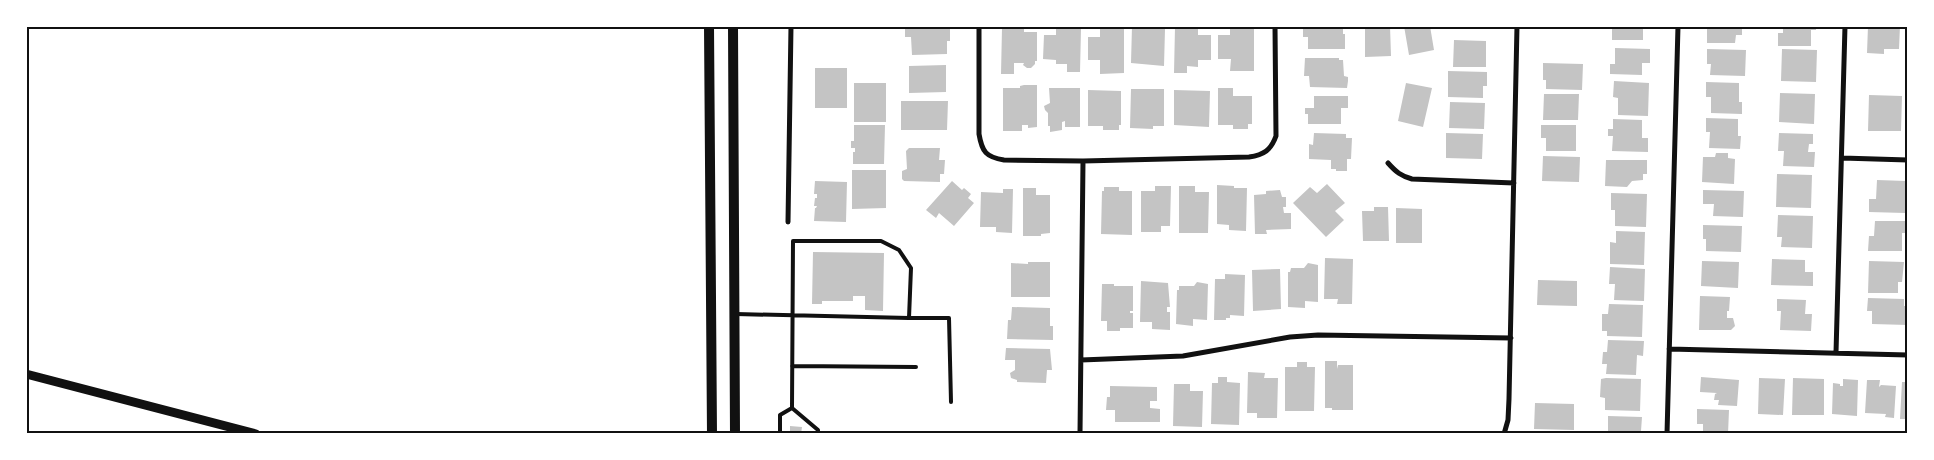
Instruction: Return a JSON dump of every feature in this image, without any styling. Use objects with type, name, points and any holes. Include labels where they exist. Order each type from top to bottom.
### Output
[{"type":"main road","points":[[709,26],[712,434]]},
{"type":"main road","points":[[733,26],[735,434]]},
{"type":"street","points":[[788,222],[791,26]]},
{"type":"street","points":[[979,26],[979,134],[981,146],[985,153],[992,158],[1004,160],[1083,161],[1249,157],[1260,155],[1270,149],[1276,136],[1277,123],[1275,26]]},
{"type":"street","points":[[1504,434],[1508,420],[1511,338],[1517,26]]},
{"type":"street","points":[[1667,434],[1678,26]]},
{"type":"street","points":[[1836,353],[1845,26]]},
{"type":"street","points":[[1842,158],[1908,160]]},
{"type":"street","points":[[1080,434],[1083,161]]},
{"type":"street","points":[[1388,163],[1396,172],[1412,179],[1514,183]]},
{"type":"street","points":[[1080,360],[1183,356],[1290,337],[1318,335],[1511,338]]},
{"type":"street","points":[[1670,348],[1908,355]]},
{"type":"street","points":[[26,374],[256,434]]},
{"type":"lane","points":[[818,434],[818,430],[792,408],[793,241],[881,241],[899,250],[911,268],[909,318]]},
{"type":"lane","points":[[734,314],[949,318],[951,402]]},
{"type":"lane","points":[[792,366],[916,366]]},
{"type":"lane","points":[[780,434],[780,415],[792,408]]},
{"type":"building","points":[[905,26],[950,26],[950,41],[947,41],[947,54],[912,55],[911,37],[905,37]]},
{"type":"building","points":[[1009,26],[1024,26],[1024,32],[1037,32],[1037,61],[1035,61],[1031,68],[1027,68],[1023,65],[1024,63],[1014,63],[1014,74],[1001,74],[1002,28],[1009,28]]},
{"type":"building","points":[[1056,26],[1081,28],[1080,72],[1067,72],[1067,64],[1056,64],[1056,60],[1043,59],[1044,35],[1056,35]]},
{"type":"building","points":[[1100,26],[1124,28],[1124,73],[1100,74],[1100,60],[1088,60],[1088,37],[1100,37]]},
{"type":"building","points":[[1132,26],[1150,26],[1150,29],[1165,29],[1164,66],[1131,63]]},
{"type":"building","points":[[1188,26],[1198,26],[1198,35],[1211,35],[1211,60],[1198,60],[1198,67],[1187,66],[1187,73],[1174,73],[1175,27],[1188,28]]},
{"type":"building","points":[[1230,26],[1254,27],[1254,71],[1230,71],[1231,59],[1218,59],[1218,35],[1230,35]]},
{"type":"building","points":[[1303,26],[1343,26],[1345,49],[1308,49],[1308,37],[1303,37]]},
{"type":"building","points":[[1375,26],[1390,26],[1391,56],[1365,57],[1365,28],[1375,28]]},
{"type":"building","points":[[1404,26],[1430,26],[1434,50],[1409,55]]},
{"type":"building","points":[[1617,26],[1643,26],[1643,40],[1612,40],[1612,28],[1617,28]]},
{"type":"building","points":[[1709,26],[1742,26],[1742,35],[1736,35],[1735,43],[1707,43],[1707,29],[1709,29]]},
{"type":"building","points":[[1783,26],[1816,26],[1816,30],[1811,30],[1811,46],[1778,46],[1778,33],[1783,33]]},
{"type":"building","points":[[1868,26],[1900,26],[1899,49],[1884,49],[1884,54],[1867,53]]},
{"type":"building","points":[[1454,40],[1486,41],[1486,67],[1453,67]]},
{"type":"building","points":[[1615,48],[1650,49],[1650,63],[1642,63],[1642,75],[1610,74],[1610,64],[1615,64]]},
{"type":"building","points":[[1707,49],[1746,50],[1745,76],[1710,75],[1711,64],[1707,64]]},
{"type":"building","points":[[1782,49],[1817,50],[1816,82],[1781,81]]},
{"type":"building","points":[[1305,58],[1339,58],[1339,60],[1343,60],[1344,76],[1348,77],[1347,88],[1310,87],[1309,76],[1304,76]]},
{"type":"building","points":[[1543,63],[1583,64],[1582,90],[1546,89],[1546,80],[1543,80]]},
{"type":"building","points":[[946,65],[946,92],[909,93],[909,66]]},
{"type":"building","points":[[815,68],[847,68],[847,108],[815,108]]},
{"type":"building","points":[[1448,71],[1487,72],[1487,86],[1483,86],[1483,98],[1448,97]]},
{"type":"building","points":[[1614,81],[1649,83],[1648,116],[1618,115],[1618,98],[1613,97]]},
{"type":"building","points":[[1706,82],[1739,83],[1739,102],[1742,102],[1742,114],[1711,113],[1711,97],[1706,97]]},
{"type":"building","points":[[854,83],[886,83],[886,122],[854,122]]},
{"type":"building","points":[[1406,83],[1432,88],[1423,127],[1398,121]]},
{"type":"building","points":[[1037,85],[1037,127],[1028,128],[1028,125],[1022,125],[1022,131],[1003,131],[1003,88],[1020,88],[1020,86]]},
{"type":"building","points":[[1049,88],[1080,88],[1080,127],[1065,127],[1065,121],[1062,122],[1062,130],[1050,132],[1048,113],[1044,106],[1050,103]]},
{"type":"building","points":[[1218,88],[1233,88],[1233,96],[1252,96],[1252,124],[1248,124],[1248,129],[1233,129],[1233,125],[1218,125]]},
{"type":"building","points":[[1131,89],[1164,89],[1164,126],[1153,126],[1153,129],[1130,128]]},
{"type":"building","points":[[1088,90],[1121,91],[1121,125],[1119,125],[1119,130],[1103,130],[1103,126],[1088,126]]},
{"type":"building","points":[[1174,90],[1210,91],[1209,127],[1174,125]]},
{"type":"building","points":[[1780,93],[1815,94],[1814,124],[1779,122]]},
{"type":"building","points":[[1544,94],[1579,94],[1578,120],[1543,120]]},
{"type":"building","points":[[1869,95],[1902,96],[1901,131],[1868,131]]},
{"type":"building","points":[[1314,96],[1348,96],[1348,108],[1341,108],[1341,124],[1308,124],[1308,114],[1305,114],[1305,108],[1314,108]]},
{"type":"building","points":[[1906,96],[1908,96],[1908,130],[1905,130]]},
{"type":"building","points":[[901,101],[948,101],[947,130],[901,130]]},
{"type":"building","points":[[1450,102],[1485,103],[1484,129],[1449,128]]},
{"type":"building","points":[[1706,118],[1738,119],[1738,136],[1741,136],[1740,149],[1709,148],[1710,132],[1706,132]]},
{"type":"building","points":[[1613,119],[1642,120],[1642,138],[1648,138],[1648,152],[1612,151],[1613,136],[1608,136],[1608,129],[1613,129]]},
{"type":"building","points":[[854,125],[885,125],[884,164],[853,164],[855,148],[851,148],[851,141],[854,141]]},
{"type":"building","points":[[1541,125],[1576,125],[1576,151],[1546,151],[1546,138],[1541,138]]},
{"type":"building","points":[[1314,133],[1346,134],[1346,138],[1352,138],[1351,159],[1347,159],[1347,171],[1331,169],[1331,160],[1309,159],[1309,144],[1313,145]]},
{"type":"building","points":[[1446,133],[1483,134],[1482,159],[1446,158]]},
{"type":"building","points":[[1779,133],[1813,134],[1813,144],[1809,144],[1808,152],[1815,152],[1814,167],[1783,166],[1784,151],[1778,151]]},
{"type":"building","points":[[909,148],[940,148],[939,160],[945,160],[944,174],[940,174],[940,182],[904,181],[902,179],[902,171],[907,169],[906,151]]},
{"type":"building","points":[[1716,153],[1728,153],[1728,158],[1735,159],[1734,184],[1702,182],[1703,157],[1715,157]]},
{"type":"building","points":[[1543,156],[1580,157],[1579,182],[1542,181]]},
{"type":"building","points":[[1606,160],[1647,160],[1647,174],[1643,174],[1643,180],[1632,181],[1627,187],[1605,186]]},
{"type":"building","points":[[852,170],[886,170],[886,208],[852,209]]},
{"type":"building","points":[[1777,174],[1812,175],[1811,208],[1776,207]]},
{"type":"building","points":[[1877,180],[1906,181],[1908,201],[1905,201],[1905,213],[1869,212],[1869,199],[1876,199]]},
{"type":"building","points":[[815,181],[847,182],[846,222],[814,221],[815,208],[817,206],[814,206],[815,198],[817,198],[817,194],[814,194]]},
{"type":"building","points":[[952,181],[962,190],[964,188],[971,194],[968,198],[974,203],[954,226],[939,213],[936,218],[926,210]]},
{"type":"building","points":[[1327,184],[1345,203],[1335,211],[1344,220],[1326,237],[1293,203],[1310,187],[1317,193]]},
{"type":"building","points":[[1217,185],[1247,188],[1246,231],[1229,230],[1229,225],[1217,224]]},
{"type":"building","points":[[1155,186],[1171,186],[1170,226],[1161,226],[1161,232],[1141,232],[1141,191],[1155,191]]},
{"type":"building","points":[[1179,186],[1195,186],[1195,192],[1209,192],[1208,233],[1179,233]]},
{"type":"building","points":[[1104,187],[1119,187],[1119,191],[1132,191],[1132,235],[1101,234],[1102,191],[1104,191]]},
{"type":"building","points":[[1023,188],[1036,188],[1036,195],[1050,195],[1050,233],[1041,234],[1041,236],[1023,236]]},
{"type":"building","points":[[1003,189],[1013,189],[1012,233],[996,232],[996,227],[980,227],[981,192],[1003,193]]},
{"type":"building","points":[[1280,190],[1282,197],[1286,197],[1286,207],[1283,207],[1284,213],[1291,213],[1291,229],[1266,230],[1267,234],[1255,234],[1254,195],[1266,194],[1266,191]]},
{"type":"building","points":[[1703,190],[1744,191],[1743,217],[1713,216],[1714,204],[1703,204]]},
{"type":"building","points":[[1611,193],[1647,194],[1646,227],[1615,226],[1615,210],[1611,210]]},
{"type":"building","points":[[1374,207],[1388,207],[1389,241],[1363,241],[1362,211],[1374,211]]},
{"type":"building","points":[[1396,208],[1422,209],[1422,243],[1396,243]]},
{"type":"building","points":[[1778,215],[1813,216],[1812,248],[1781,247],[1782,237],[1777,237]]},
{"type":"building","points":[[1875,221],[1906,221],[1905,233],[1902,233],[1902,251],[1868,251],[1869,236],[1874,236]]},
{"type":"building","points":[[1703,225],[1742,226],[1741,252],[1706,251],[1706,239],[1703,239]]},
{"type":"building","points":[[1616,231],[1645,232],[1644,265],[1610,264],[1610,242],[1616,243]]},
{"type":"building","points":[[813,252],[884,253],[883,311],[865,310],[865,296],[853,296],[853,301],[822,301],[822,304],[812,304]]},
{"type":"building","points":[[1325,258],[1353,259],[1352,304],[1337,304],[1338,299],[1324,299]]},
{"type":"building","points":[[1772,259],[1805,260],[1805,272],[1813,272],[1813,286],[1771,285]]},
{"type":"building","points":[[1702,261],[1739,262],[1738,288],[1701,286]]},
{"type":"building","points":[[1869,261],[1904,262],[1902,282],[1898,282],[1898,293],[1868,293]]},
{"type":"building","points":[[1028,262],[1050,262],[1050,297],[1011,297],[1011,263],[1028,264]]},
{"type":"building","points":[[1308,263],[1318,265],[1318,302],[1305,301],[1305,308],[1288,307],[1288,272],[1290,272],[1291,268],[1304,268]]},
{"type":"building","points":[[1610,267],[1645,269],[1644,301],[1614,300],[1615,284],[1609,284]]},
{"type":"building","points":[[1280,269],[1281,309],[1253,311],[1252,270]]},
{"type":"building","points":[[1225,274],[1245,275],[1244,316],[1230,315],[1230,318],[1226,318],[1226,320],[1214,320],[1215,279],[1225,279]]},
{"type":"building","points":[[1538,280],[1577,281],[1577,306],[1537,305]]},
{"type":"building","points":[[1141,281],[1168,283],[1170,307],[1167,307],[1167,312],[1170,312],[1170,330],[1152,329],[1152,322],[1140,322]]},
{"type":"building","points":[[1197,282],[1208,284],[1207,320],[1193,319],[1193,326],[1176,324],[1177,290],[1179,290],[1179,286],[1194,286]]},
{"type":"building","points":[[1102,284],[1133,286],[1133,311],[1130,311],[1130,313],[1133,313],[1133,328],[1107,331],[1107,321],[1101,321]]},
{"type":"building","points":[[1700,296],[1730,297],[1727,318],[1733,318],[1735,326],[1731,330],[1699,330]]},
{"type":"building","points":[[1868,298],[1904,299],[1904,306],[1908,306],[1908,325],[1872,324],[1872,311],[1867,311]]},
{"type":"building","points":[[1777,299],[1806,300],[1805,314],[1812,314],[1811,331],[1780,330],[1781,311],[1777,311]]},
{"type":"building","points":[[1609,304],[1643,305],[1642,337],[1607,336],[1607,331],[1602,331],[1602,314],[1608,314]]},
{"type":"building","points":[[1012,307],[1050,308],[1050,326],[1053,326],[1053,340],[1007,339],[1008,320],[1011,320]]},
{"type":"building","points":[[1608,340],[1644,341],[1643,356],[1637,355],[1636,375],[1606,374],[1607,364],[1602,364],[1603,352],[1607,352]]},
{"type":"building","points":[[1006,348],[1050,349],[1052,370],[1047,370],[1046,383],[1017,382],[1017,380],[1011,378],[1010,373],[1015,370],[1015,360],[1005,360]]},
{"type":"building","points":[[1325,361],[1337,361],[1337,369],[1338,365],[1353,365],[1353,410],[1325,408]]},
{"type":"building","points":[[1297,362],[1307,362],[1307,367],[1315,367],[1314,411],[1285,411],[1285,367],[1297,367]]},
{"type":"building","points":[[1248,372],[1265,373],[1264,378],[1278,378],[1277,418],[1257,418],[1257,413],[1247,413]]},
{"type":"building","points":[[1218,377],[1227,377],[1227,382],[1240,383],[1239,425],[1211,424],[1212,383],[1218,383]]},
{"type":"building","points":[[1701,377],[1739,380],[1737,406],[1718,405],[1719,400],[1714,400],[1717,393],[1700,392]]},
{"type":"building","points":[[1759,378],[1785,379],[1783,415],[1758,414]]},
{"type":"building","points":[[1793,378],[1824,379],[1824,415],[1792,415]]},
{"type":"building","points":[[1601,379],[1641,379],[1640,411],[1605,410],[1605,398],[1600,397]]},
{"type":"building","points":[[1843,379],[1858,380],[1857,416],[1832,414],[1833,383],[1843,386]]},
{"type":"building","points":[[1867,380],[1880,380],[1879,387],[1881,385],[1896,386],[1894,418],[1885,417],[1886,414],[1865,413]]},
{"type":"building","points":[[1902,382],[1908,382],[1908,419],[1900,419]]},
{"type":"building","points":[[1174,384],[1190,384],[1190,391],[1203,391],[1202,427],[1173,426]]},
{"type":"building","points":[[1110,386],[1157,387],[1157,401],[1150,401],[1150,408],[1160,409],[1160,422],[1115,422],[1115,410],[1106,410],[1107,397],[1110,397]]},
{"type":"building","points":[[1535,403],[1574,404],[1574,430],[1534,429]]},
{"type":"building","points":[[1697,409],[1729,410],[1728,434],[1698,434],[1699,431],[1703,431],[1703,424],[1697,424]]},
{"type":"building","points":[[1608,416],[1642,417],[1641,431],[1637,431],[1637,434],[1608,434]]},
{"type":"building","points":[[790,426],[802,427],[801,434],[790,434]]},
{"type":"building","points":[[1109,431],[1155,431],[1155,434],[1109,434]]}]
